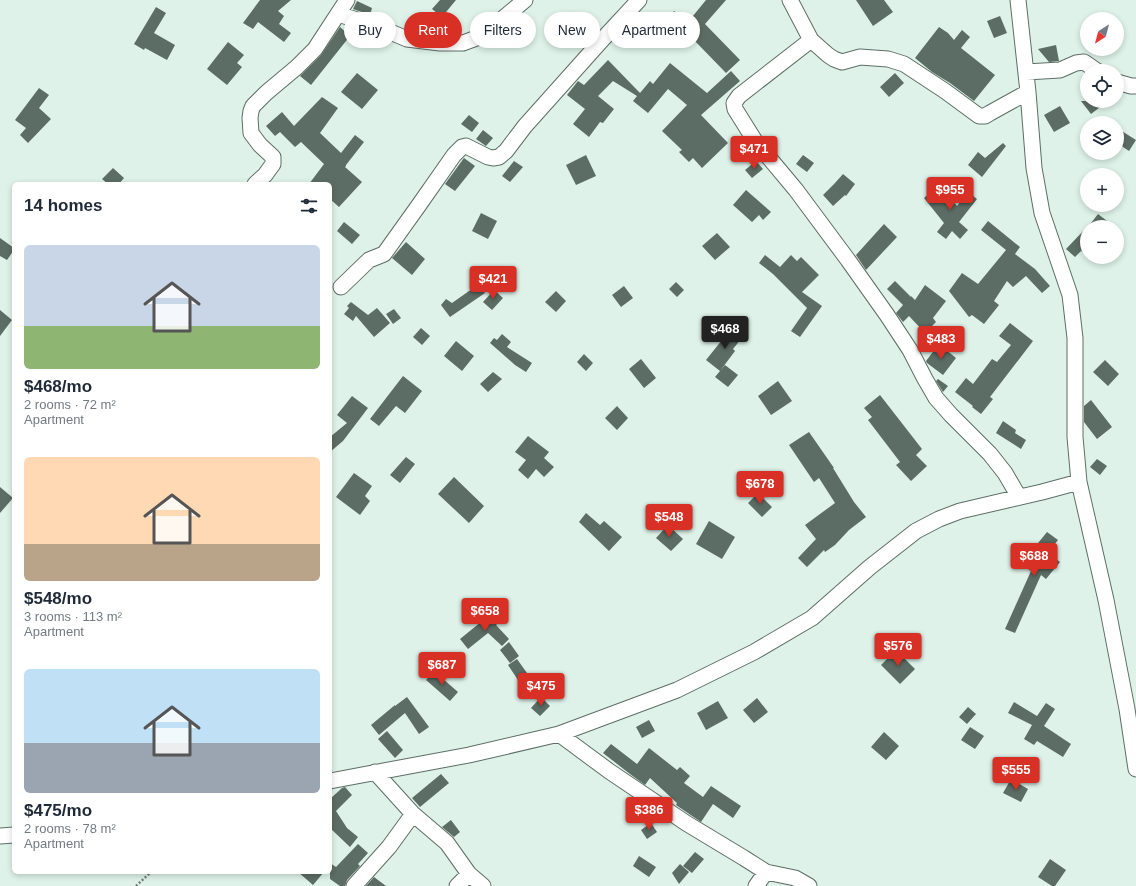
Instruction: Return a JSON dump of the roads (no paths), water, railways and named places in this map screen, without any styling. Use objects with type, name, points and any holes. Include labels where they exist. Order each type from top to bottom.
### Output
[{"type":"street","points":[[257,182],[265,175],[273,164],[273,157],[260,145],[251,132],[250,118],[253,106],[315,49],[347,0]]},
{"type":"street","points":[[338,14],[376,26],[407,39],[440,43],[463,43],[482,36],[525,0]]},
{"type":"street","points":[[341,287],[368,260],[384,254],[454,154],[462,147],[466,146],[488,157],[499,157],[506,151],[525,126],[639,0]]},
{"type":"street","points":[[790,0],[811,40],[834,59],[842,62],[860,58],[888,59],[904,64],[946,91],[979,116],[985,116],[1028,92]]},
{"type":"street","points":[[1018,0],[1028,92],[1034,168],[1042,213],[1070,296],[1076,338],[1074,387],[1075,437],[1079,482],[1110,623],[1127,709],[1136,770]]},
{"type":"street","points":[[811,40],[739,96],[734,103],[735,109],[755,141],[796,190],[887,315],[910,350],[936,398],[990,454],[1005,473],[1019,497]]},
{"type":"street","points":[[1026,72],[1060,70],[1076,63],[1084,62],[1087,64]]},
{"type":"street","points":[[1124,84],[1136,86]]},
{"type":"street","points":[[332,781],[469,755],[559,734],[677,690],[754,652],[812,618],[870,567],[916,532],[939,519],[960,511],[1079,482]]},
{"type":"street","points":[[559,734],[609,771],[686,823],[766,872],[795,878],[809,886]]},
{"type":"street","points":[[375,772],[414,814],[447,843],[469,874],[483,886]]},
{"type":"street","points":[[354,886],[389,847],[414,814]]},
{"type":"street","points":[[0,836],[12,835]]},
{"type":"street","points":[[756,886],[766,872]]},
{"type":"street","points":[[457,886],[469,874]]}]
